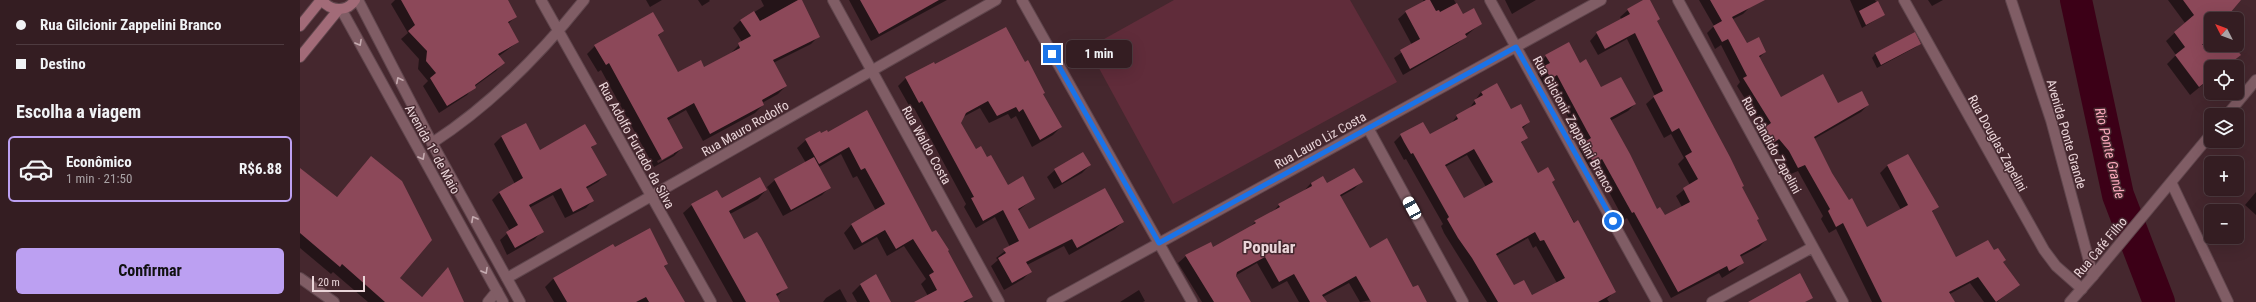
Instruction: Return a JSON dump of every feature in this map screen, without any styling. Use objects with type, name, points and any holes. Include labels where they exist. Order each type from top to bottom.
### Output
[{"type":"main road","points":[[300,26],[321,0],[330,7],[340,9],[347,7],[355,0]]},
{"type":"main road","points":[[300,57],[340,9]]},
{"type":"street","points":[[358,0],[432,143],[520,302]]},
{"type":"street","name":"Rua Adolfo Furtado da Silva","points":[[541,0],[710,302]]},
{"type":"street","points":[[432,143],[485,105],[559,32],[584,0]]},
{"type":"street","name":"Rua Waldo Costa","points":[[833,0],[999,302]]},
{"type":"street","name":"Rua Mauro Rodolfo","points":[[507,278],[996,0]]},
{"type":"street","points":[[1022,0],[1192,302]]},
{"type":"street","name":"Rua Gilcionir Zappelini Branco","points":[[1490,0],[1657,302]]},
{"type":"street","name":"Rua Lauro Liz Costa","points":[[1052,302],[1601,0]]},
{"type":"street","name":"Rua Cândido Zapelini","points":[[1678,0],[1843,302]]},
{"type":"street","name":"Rua Douglas Zapelini","points":[[1904,0],[2044,250],[2056,266],[2082,289]]},
{"type":"street","name":"Avenida Ponte Grande","points":[[2011,0],[2051,120],[2093,276]]},
{"type":"street","name":"Avenida 1º de Maio","points":[[340,9],[502,302]]},
{"type":"street","points":[[2233,108],[2256,80]]},
{"type":"street","points":[[1368,128],[1463,302]]},
{"type":"street","name":"Rua Café Filho","points":[[2070,302],[2204,142]]},
{"type":"street","points":[[2171,182],[2228,302]]},
{"type":"street","points":[[1712,302],[1813,247]]},
{"type":"street","points":[[300,278],[334,302]]},
{"type":"street","points":[[488,302],[496,291]]},
{"type":"shaded area","points":[[1174,0],[1350,0],[1397,82],[1173,204],[1088,48]]},
{"type":"building","points":[[401,0],[508,0],[517,17],[508,22],[519,42],[498,54],[505,63],[475,85],[476,88],[447,106],[430,78],[436,73],[426,61],[427,51],[408,31],[415,25]]},
{"type":"building","points":[[798,0],[802,0],[820,37],[773,60],[787,86],[762,100],[764,105],[710,134],[694,103],[667,118],[683,148],[662,160],[609,63],[606,65],[594,45],[653,12],[664,31],[658,35],[678,72],[701,60],[704,67],[740,48],[738,43],[751,36],[740,20],[754,11],[760,21]]},
{"type":"building","points":[[860,0],[939,0],[879,34]]},
{"type":"building","points":[[1426,0],[1430,0],[1436,11],[1439,10],[1440,12],[1457,3],[1463,14],[1474,8],[1482,24],[1465,34],[1467,37],[1410,69],[1400,50],[1420,39],[1405,11]]},
{"type":"building","points":[[1643,0],[1650,0],[1660,19],[1657,21],[1730,157],[1744,186],[1742,187],[1759,219],[1757,220],[1767,240],[1740,255],[1744,263],[1729,271],[1727,266],[1678,292],[1634,212],[1632,213],[1602,159],[1594,164],[1583,143],[1591,138],[1557,75],[1551,79],[1544,66],[1550,63],[1545,55],[1569,42],[1580,63],[1586,59],[1601,87],[1621,77],[1636,104],[1610,118],[1630,154],[1657,209],[1660,207],[1665,215],[1690,202],[1683,188],[1698,179],[1685,156],[1692,152],[1679,128],[1672,132],[1653,96],[1663,91],[1635,33],[1605,49],[1596,32],[1630,14],[1627,9]]},
{"type":"building","points":[[1710,0],[1765,0],[1732,17],[1747,43],[1759,37],[1766,52],[1759,56],[1781,97],[1823,74],[1838,103],[1862,91],[1869,105],[1814,137],[1832,173],[1849,200],[1852,198],[1867,227],[1908,205],[1887,165],[1908,154],[1939,207],[1932,211],[1956,257],[1988,240],[1994,250],[1998,248],[2006,260],[2003,262],[2020,285],[1996,302],[1978,277],[1949,292],[1955,302],[1882,302],[1843,223],[1836,227],[1828,211],[1830,209],[1805,165],[1798,168],[1789,151],[1779,139],[1773,143],[1764,128],[1771,123],[1743,78],[1747,76],[1728,39],[1722,42],[1713,26],[1722,21]]},
{"type":"building","points":[[2183,0],[2241,0],[2231,12],[2204,12],[2204,43],[2202,45],[2204,45],[2204,52],[2239,52],[2241,55],[2234,60],[2204,60],[2204,83],[2199,87],[2175,55],[2185,47],[2174,32],[2194,15]]},
{"type":"building","points":[[1878,1],[1885,15],[1866,25],[1859,11]]},
{"type":"building","points":[[1006,27],[1025,62],[1028,60],[1045,93],[1043,94],[1062,127],[1040,140],[1023,109],[1019,112],[1016,107],[997,116],[988,101],[966,113],[961,123],[976,149],[981,146],[987,157],[991,155],[1008,185],[1023,176],[1035,199],[1018,209],[1029,229],[1105,188],[1124,222],[1077,248],[1072,239],[1026,262],[1032,272],[1012,283],[998,258],[1006,253],[1003,249],[1019,241],[1003,210],[983,221],[971,198],[974,197],[922,101],[919,103],[905,77],[934,62],[935,64]]},
{"type":"building","points":[[1915,32],[1921,44],[1881,65],[1875,53]]},
{"type":"building","points":[[1497,83],[1511,109],[1521,104],[1530,122],[1522,127],[1528,138],[1521,142],[1538,173],[1548,167],[1555,180],[1552,182],[1574,223],[1578,220],[1616,292],[1598,302],[1498,302],[1472,258],[1458,238],[1447,219],[1449,217],[1413,153],[1411,154],[1400,134],[1423,122],[1430,134],[1458,119],[1456,115],[1476,104],[1474,100],[1483,95],[1481,92]],"holes":[[[1474,149],[1493,182],[1464,198],[1445,165]],[[1535,232],[1540,241],[1544,240],[1565,278],[1532,295],[1524,280],[1514,285],[1496,254]]]},
{"type":"building","points":[[867,110],[932,232],[936,230],[949,250],[948,251],[973,297],[963,302],[914,302],[937,290],[929,275],[934,272],[913,239],[896,249],[885,230],[862,243],[851,224],[885,204],[865,168],[861,170],[849,147],[819,164],[805,139],[820,131],[821,133],[827,130],[828,132]]},
{"type":"building","points":[[526,123],[540,150],[585,124],[597,144],[591,147],[607,175],[586,187],[594,201],[573,212],[561,188],[529,205],[544,232],[515,248],[506,232],[518,225],[499,192],[523,178],[501,136]]},
{"type":"building","points":[[1083,152],[1091,165],[1062,183],[1054,169]]},
{"type":"building","points":[[371,156],[402,181],[432,240],[400,278],[422,297],[448,267],[464,302],[385,302],[342,264],[340,267],[300,233],[300,168],[337,197]]},
{"type":"building","points":[[814,157],[831,188],[791,210],[774,179]]},
{"type":"building","points":[[1354,168],[1363,182],[1340,195],[1370,248],[1387,238],[1413,287],[1418,285],[1427,302],[1371,302],[1356,276],[1322,295],[1327,302],[1310,302],[1294,274],[1279,282],[1265,257],[1237,272],[1236,276],[1251,302],[1214,302],[1185,255],[1211,242],[1213,247],[1256,223],[1254,221],[1280,207],[1278,204],[1312,186],[1311,183],[1323,176],[1327,183]]},
{"type":"building","points":[[760,177],[767,190],[729,211],[744,239],[757,232],[761,238],[788,288],[776,294],[780,302],[746,302],[691,204],[717,190],[722,198]]},
{"type":"building","points":[[650,228],[668,264],[664,266],[685,302],[649,302],[646,297],[636,302],[567,302],[553,278],[613,244],[615,247]]},
{"type":"building","points":[[1800,273],[1813,298],[1805,302],[1748,302]]},
{"type":"building","points":[[876,274],[891,302],[870,302],[860,284]]},
{"type":"waterway","name":"Rio Ponte Grande","points":[[2076,0],[2118,195],[2159,302]]},
{"type":"district","name":"Popular","points":[[1269,247]]},
{"type":"route","points":[[1052,54],[1159,243],[1516,47],[1613,221]]}]
